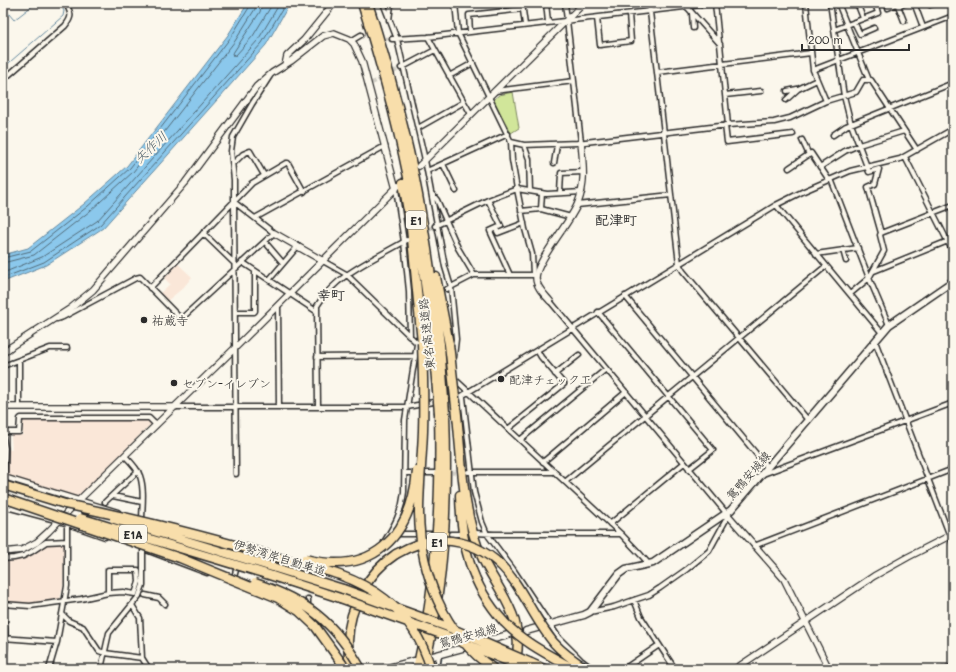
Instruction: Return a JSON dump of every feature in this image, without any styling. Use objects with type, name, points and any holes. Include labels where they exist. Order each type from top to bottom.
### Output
[{"type":"highway","name":"東名高速道路","points":[[362,3],[389,97],[412,196],[436,345]]},
{"type":"highway","name":"東名高速道路","points":[[368,3],[395,95],[418,194],[433,291],[447,478],[443,559],[434,624],[424,669]]},
{"type":"highway","points":[[389,97],[411,228],[419,343],[424,384],[419,513],[422,549],[430,583],[445,615],[465,643],[494,669]]},
{"type":"highway","points":[[418,194],[449,344],[466,505],[473,535],[486,566],[513,613],[518,629],[518,652],[514,669]]},
{"type":"highway","points":[[65,504],[137,519],[226,542],[315,562],[338,564],[366,558],[382,548],[391,540],[398,531],[409,511],[416,475],[424,384]]},
{"type":"highway","name":"東名高速道路","points":[[417,669],[428,614],[436,558],[442,413]]},
{"type":"highway","points":[[458,424],[460,513],[467,555],[473,575],[482,594],[495,613],[521,638],[574,669]]},
{"type":"highway","name":"伊勢湾岸自動車道","points":[[3,485],[264,569],[529,666],[544,669]]},
{"type":"highway","points":[[3,496],[180,558],[269,587],[292,597],[319,615],[339,635],[361,669]]},
{"type":"highway","name":"伊勢湾岸自動車道","points":[[3,496],[264,569],[343,589],[448,627],[529,666]]},
{"type":"highway","points":[[351,669],[348,640],[352,618],[361,592],[374,573],[396,554],[414,545],[440,541],[459,542],[471,546],[483,552],[504,569],[514,580],[545,631],[555,644],[566,654],[588,669]]},
{"type":"highway","points":[[226,542],[347,578],[374,592],[396,608],[412,627],[424,650],[431,669]]},
{"type":"highway","points":[[180,558],[268,593],[291,605],[307,617],[315,626],[346,669]]},
{"type":"main road","name":"鴛鴨安城線","points":[[590,612],[619,574],[626,569],[653,563],[727,514],[763,474],[889,325],[953,281]]},
{"type":"main road","points":[[526,631],[590,612]]},
{"type":"main road","name":"鴛鴨安城線","points":[[436,655],[508,635]]},
{"type":"main road","points":[[384,669],[414,661]]},
{"type":"street","points":[[3,80],[65,26],[71,19],[71,14],[66,3]]},
{"type":"street","points":[[285,65],[287,56],[304,40],[334,3]]},
{"type":"street","points":[[383,3],[418,128],[432,194],[436,225],[449,288],[456,339],[454,352],[457,381]]},
{"type":"street","points":[[455,3],[458,34],[474,63],[511,142],[512,160],[521,211],[532,254],[534,275],[540,288],[727,514],[784,579],[828,669]]},
{"type":"street","points":[[522,3],[525,25]]},
{"type":"street","points":[[546,3],[548,22]]},
{"type":"street","points":[[534,275],[571,217],[582,192],[584,178],[565,3]]},
{"type":"street","points":[[420,166],[584,3]]},
{"type":"street","points":[[649,3],[680,264],[683,271],[808,420]]},
{"type":"street","points":[[394,39],[458,34],[548,22],[566,22],[716,3],[725,95],[727,142],[793,134]]},
{"type":"street","points":[[806,3],[813,70],[826,101]]},
{"type":"street","points":[[830,3],[844,96],[851,124],[870,172],[880,169],[875,184],[868,187],[881,233],[880,235],[884,250],[869,278],[850,294]]},
{"type":"street","points":[[838,3],[869,80],[871,80],[917,150]]},
{"type":"street","points":[[857,3],[863,18]]},
{"type":"street","points":[[834,30],[878,13],[875,3]]},
{"type":"street","points":[[888,8],[906,3]]},
{"type":"street","points":[[915,3],[923,27]]},
{"type":"street","points":[[929,3],[930,5],[936,3]]},
{"type":"street","points":[[389,20],[392,4]]},
{"type":"street","points":[[898,4],[904,21]]},
{"type":"street","points":[[687,7],[720,44]]},
{"type":"street","points":[[470,32],[469,15],[523,8]]},
{"type":"street","points":[[692,13],[693,28]]},
{"type":"street","points":[[597,18],[600,45],[631,41],[629,14]]},
{"type":"street","points":[[813,70],[953,16]]},
{"type":"street","points":[[854,22],[860,34],[874,28]]},
{"type":"street","points":[[3,353],[82,300],[100,283],[185,183],[257,86],[317,40],[334,33],[351,41],[362,61],[371,83],[385,146],[398,187],[405,241],[410,308],[410,337]]},
{"type":"street","points":[[351,41],[361,35]]},
{"type":"street","points":[[428,37],[471,114]]},
{"type":"street","points":[[402,67],[435,50]]},
{"type":"street","points":[[658,72],[811,54]]},
{"type":"street","points":[[449,76],[474,63]]},
{"type":"street","points":[[236,474],[234,180],[231,151],[233,137],[272,73]]},
{"type":"street","points":[[787,91],[798,89],[817,80]]},
{"type":"street","points":[[511,142],[524,145],[557,145],[726,125],[774,122],[790,118],[826,101],[856,92],[863,80],[869,80]]},
{"type":"street","points":[[495,91],[574,81]]},
{"type":"street","points":[[832,135],[846,126],[953,83]]},
{"type":"street","points":[[786,100],[798,89]]},
{"type":"street","points":[[725,95],[761,91]]},
{"type":"street","points":[[418,128],[464,102]]},
{"type":"street","points":[[3,407],[406,407],[463,396],[598,312],[776,205],[804,190],[850,171],[905,157],[953,129]]},
{"type":"street","points":[[820,167],[845,151],[859,145],[904,131]]},
{"type":"street","points":[[427,172],[508,134]]},
{"type":"street","points":[[802,140],[809,155]]},
{"type":"street","points":[[524,145],[529,158],[530,191]]},
{"type":"street","points":[[554,163],[557,145]]},
{"type":"street","points":[[255,218],[385,146]]},
{"type":"street","points":[[235,162],[243,154],[250,151],[264,175]]},
{"type":"street","points":[[789,168],[811,153],[830,180],[889,325]]},
{"type":"street","points":[[905,157],[953,252]]},
{"type":"street","points":[[150,288],[252,183],[264,175],[288,163],[304,192]]},
{"type":"street","points":[[443,164],[456,191]]},
{"type":"street","points":[[560,193],[561,173],[584,172]]},
{"type":"street","points":[[3,552],[15,552],[28,547],[48,532],[398,187]]},
{"type":"street","points":[[436,225],[488,200],[517,189],[542,193],[582,192]]},
{"type":"street","points":[[541,209],[542,193]]},
{"type":"street","points":[[432,194],[437,200],[447,219],[458,248],[474,275]]},
{"type":"street","points":[[577,205],[671,194]]},
{"type":"street","points":[[488,200],[501,226],[490,231],[510,275]]},
{"type":"street","points":[[234,202],[274,233],[346,274],[410,337],[419,343],[457,381],[621,534],[648,563]]},
{"type":"street","points":[[776,205],[882,333]]},
{"type":"street","points":[[881,233],[953,205]]},
{"type":"street","points":[[521,211],[541,209],[571,217]]},
{"type":"street","points":[[496,228],[498,233],[524,223]]},
{"type":"street","points":[[203,233],[235,267]]},
{"type":"street","points":[[53,320],[63,317],[140,277],[181,319],[235,267],[274,233]]},
{"type":"street","points":[[874,271],[953,239]]},
{"type":"street","points":[[318,407],[317,306],[346,274],[405,241]]},
{"type":"street","points":[[265,242],[283,264]]},
{"type":"street","points":[[269,280],[298,246]]},
{"type":"street","points":[[816,254],[858,248]]},
{"type":"street","points":[[843,250],[846,261]]},
{"type":"street","points":[[242,262],[316,311]]},
{"type":"street","points":[[565,482],[826,266]]},
{"type":"street","points":[[235,312],[255,311],[255,271]]},
{"type":"street","points":[[449,288],[474,275],[534,275]]},
{"type":"street","points":[[625,296],[768,468]]},
{"type":"street","points":[[278,306],[279,407]]},
{"type":"street","points":[[410,308],[414,306]]},
{"type":"street","points":[[598,312],[713,450],[690,469]]},
{"type":"street","points":[[875,341],[951,535],[953,544]]},
{"type":"street","points":[[3,437],[5,448],[4,477],[142,518],[308,562],[338,565],[355,563],[378,552],[399,516],[403,504],[406,407],[414,356],[419,343]]},
{"type":"street","points":[[3,366],[50,348],[67,348]]},
{"type":"street","points":[[508,429],[564,384],[537,350]]},
{"type":"street","points":[[555,374],[579,354]]},
{"type":"street","points":[[317,357],[414,356]]},
{"type":"street","points":[[19,360],[19,407]]},
{"type":"street","points":[[520,440],[606,369]]},
{"type":"street","points":[[543,462],[626,392]]},
{"type":"street","points":[[463,396],[470,472],[477,508],[487,534],[531,595],[549,624],[566,645],[593,669]]},
{"type":"street","points":[[763,474],[906,422],[953,403]]},
{"type":"street","points":[[3,432],[20,432],[21,418],[149,418],[156,425]]},
{"type":"street","points":[[101,669],[109,633],[139,596],[143,585],[141,482],[138,471],[125,456]]},
{"type":"street","points":[[610,524],[684,462]]},
{"type":"street","points":[[754,546],[953,469]]},
{"type":"street","points":[[105,502],[138,471]]},
{"type":"street","points":[[470,472],[554,471]]},
{"type":"street","points":[[405,473],[435,473]]},
{"type":"street","points":[[113,496],[142,502]]},
{"type":"street","points":[[3,506],[59,521],[143,549],[232,582],[236,570],[235,542]]},
{"type":"street","points":[[590,612],[614,607],[649,595],[660,588],[709,552],[727,518],[727,514]]},
{"type":"street","points":[[49,669],[57,642],[67,586],[67,524]]},
{"type":"street","points":[[476,533],[621,534]]},
{"type":"street","points":[[389,534],[434,534]]},
{"type":"street","points":[[451,534],[459,534]]},
{"type":"street","points":[[735,669],[874,576],[951,535]]},
{"type":"street","points":[[3,559],[23,556],[46,542],[67,541]]},
{"type":"street","points":[[308,562],[308,571]]},
{"type":"street","points":[[3,604],[30,606],[108,593],[123,592],[135,594],[139,582],[138,570],[108,570],[108,593]]},
{"type":"street","points":[[145,595],[158,598],[165,604]]},
{"type":"street","points":[[308,599],[308,627]]},
{"type":"street","points":[[634,600],[641,617],[675,669]]},
{"type":"street","points":[[132,605],[140,618],[142,658],[149,669]]},
{"type":"street","points":[[62,614],[70,621],[83,627],[99,651],[142,658]]},
{"type":"street","points":[[3,659],[5,652],[4,618]]},
{"type":"street","points":[[5,638],[57,642]]},
{"type":"street","points":[[624,669],[659,645]]},
{"type":"street","points":[[436,655],[437,669]]},
{"type":"street","points":[[944,669],[953,666]]},
{"type":"shaded area","points":[[177,263],[192,277],[183,288],[167,301],[160,293],[170,284],[164,278]]},
{"type":"shaded area","points":[[148,420],[152,423],[78,497],[7,476],[6,474],[7,449],[12,450],[11,435],[23,435],[22,421]]},
{"type":"shaded area","points":[[47,544],[64,544],[63,586],[60,599],[29,603],[3,601],[3,562],[15,561],[31,555]]},
{"type":"green space","points":[[513,92],[519,128],[511,133],[493,100],[499,95]]},
{"type":"water","name":"矢作川","points":[[248,3],[290,3],[266,45],[103,228],[46,265],[3,282],[3,255],[28,248],[84,204],[127,166],[228,35]]},
{"type":"waterway","points":[[3,7],[14,20],[36,3]]},
{"type":"waterway","points":[[3,68],[63,16],[64,11],[60,3]]},
{"type":"waterway","points":[[439,669],[442,659]]},
{"type":"tunnel","points":[[379,38],[392,39]]},
{"type":"tunnel","points":[[372,83],[401,68]]},
{"type":"tunnel","points":[[423,232],[435,226]]},
{"type":"tunnel","points":[[446,473],[463,472]]},
{"type":"tunnel","points":[[308,571],[308,599]]},
{"type":"place","name":"祐蔵寺","points":[[144,320]]},
{"type":"place","name":"配津チェック工","points":[[501,379]]},
{"type":"place","name":"セブン-イレブン","points":[[174,383]]},
{"type":"district","name":"配津町","points":[[616,219]]},
{"type":"district","name":"幸町","points":[[331,294]]}]
